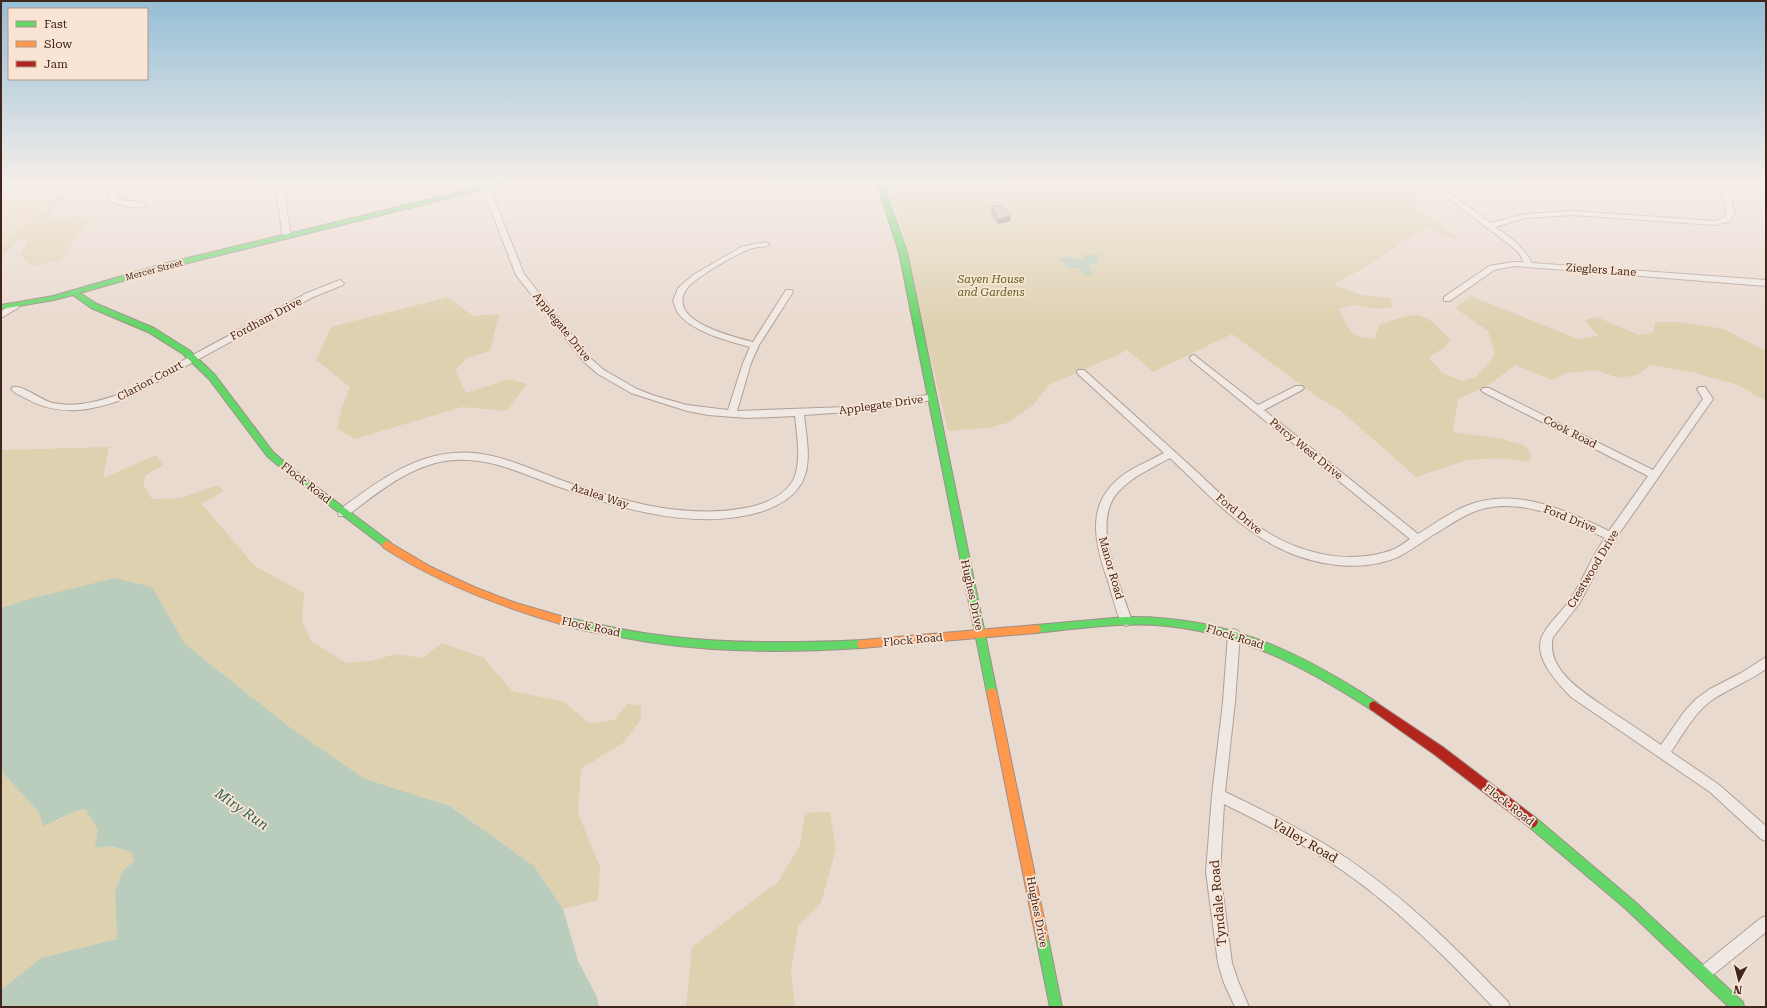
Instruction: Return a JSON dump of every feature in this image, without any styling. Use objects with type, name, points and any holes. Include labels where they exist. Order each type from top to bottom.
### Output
[{"type":"street","points":[[286,231],[287,237]]},
{"type":"street","name":"Mercer Street","points":[[1,308],[75,293],[170,265],[310,231]]},
{"type":"street","name":"Applegate Drive","points":[[503,231],[520,275],[587,360],[618,383],[652,398],[687,408],[732,414],[769,415],[876,407],[932,397]]},
{"type":"street","name":"Hughes Drive","points":[[896,231],[903,252],[1056,1007]]},
{"type":"street","points":[[1496,231],[1517,247],[1529,265]]},
{"type":"street","points":[[755,345],[731,339],[703,328],[680,311],[677,300],[682,289],[692,279],[740,249],[765,244]]},
{"type":"street","name":"Zieglers Lane","points":[[1447,300],[1492,268],[1506,264],[1766,283]]},
{"type":"street","name":"Fordham Drive","points":[[194,358],[310,295],[340,283]]},
{"type":"street","points":[[732,414],[742,377],[755,345],[789,292]]},
{"type":"street","name":"Flock Road","points":[[75,293],[84,301],[150,329],[194,358],[223,388],[248,427],[270,454],[371,535],[418,565],[457,584],[534,613],[620,634],[706,645],[764,648],[835,646],[1126,620],[1149,620],[1189,624],[1234,634],[1273,649],[1302,662],[1368,702],[1424,741],[1514,808],[1578,860],[1704,973],[1738,1007]]},
{"type":"street","points":[[1,315],[15,306]]},
{"type":"street","name":"Clarion Court","points":[[16,388],[52,406],[63,408],[86,407],[126,395],[194,358]]},
{"type":"street","name":"Percy West Drive","points":[[1194,358],[1418,540]]},
{"type":"street","name":"Ford Drive","points":[[1081,372],[1170,454],[1259,532],[1287,548],[1303,554],[1337,561],[1370,560],[1396,553],[1468,510],[1488,504],[1502,503],[1518,503],[1549,509],[1611,536]]},
{"type":"street","points":[[1257,409],[1299,388]]},
{"type":"street","name":"Crestwood Drive","points":[[1702,389],[1708,399],[1611,536],[1596,560],[1575,601],[1548,635],[1546,643],[1547,652],[1556,674],[1575,693],[1714,788],[1766,835]]},
{"type":"street","name":"Cook Road","points":[[1486,390],[1655,475]]},
{"type":"street","name":"Azalea Way","points":[[344,513],[379,487],[406,470],[431,460],[460,455],[484,456],[606,499],[647,510],[696,515],[752,511],[763,508],[779,500],[792,490],[797,482],[803,466],[799,413]]},
{"type":"street","name":"Manor Road","points":[[1126,620],[1102,543],[1100,527],[1101,516],[1109,496],[1126,478],[1170,454]]},
{"type":"street","points":[[1218,795],[1230,702],[1234,634]]},
{"type":"street","points":[[1664,753],[1696,706],[1708,697],[1748,675],[1766,662]]},
{"type":"street","name":"Tyndale Road","points":[[1218,795],[1214,846],[1214,879],[1225,963],[1231,983],[1242,1007]]},
{"type":"street","name":"Valley Road","points":[[1218,795],[1308,841],[1367,880],[1432,933],[1503,1007]]},
{"type":"street","points":[[1704,973],[1766,922]]},
{"type":"shaded area","points":[[1,231],[20,231],[1,248]]},
{"type":"green space","points":[[20,231],[81,231],[61,260],[31,266],[20,255],[27,241],[21,238],[1,257],[1,248]]},
{"type":"green space","name":"Sayen House and Gardens","points":[[903,231],[1418,231],[1377,260],[1334,285],[1362,295],[1391,298],[1392,307],[1377,309],[1353,305],[1339,309],[1348,327],[1356,335],[1367,338],[1375,338],[1379,325],[1398,318],[1418,315],[1423,316],[1436,325],[1450,340],[1445,347],[1429,357],[1442,373],[1463,381],[1477,376],[1495,355],[1488,331],[1455,308],[1471,296],[1578,339],[1598,336],[1585,320],[1597,317],[1639,335],[1654,332],[1655,322],[1680,322],[1724,329],[1766,351],[1766,401],[1738,385],[1695,373],[1651,365],[1637,375],[1619,378],[1595,370],[1567,373],[1552,380],[1516,365],[1487,386],[1458,399],[1453,432],[1502,439],[1524,445],[1532,456],[1528,462],[1500,458],[1468,460],[1416,477],[1341,411],[1319,398],[1232,334],[1153,372],[1128,350],[1049,385],[1033,405],[1010,422],[988,428],[948,431],[924,330],[907,244]]},
{"type":"green space","points":[[1437,231],[1449,231],[1460,239],[1451,239]]},
{"type":"green space","points":[[448,297],[473,316],[499,314],[490,351],[467,358],[455,370],[466,393],[509,379],[527,384],[506,411],[462,407],[355,439],[337,429],[342,406],[350,387],[316,360],[331,327]]},
{"type":"green space","points":[[109,447],[103,478],[156,455],[163,465],[146,475],[143,485],[152,499],[181,498],[218,485],[223,491],[202,504],[255,566],[304,593],[302,621],[311,641],[346,663],[371,661],[396,654],[422,658],[442,643],[484,658],[512,691],[562,701],[590,723],[614,720],[627,704],[641,705],[641,719],[624,742],[581,769],[578,813],[600,867],[598,900],[563,909],[534,866],[451,806],[365,779],[292,729],[185,644],[151,587],[114,578],[29,599],[1,608],[1,450]]},
{"type":"green space","points":[[1,771],[39,812],[56,822],[74,811],[85,809],[111,846],[132,852],[134,861],[123,871],[115,891],[117,939],[41,958],[1,990]]},
{"type":"green space","points":[[830,812],[836,849],[821,903],[799,925],[791,969],[795,1007],[686,1007],[692,947],[778,882],[800,845],[805,813]]},
{"type":"water","points":[[1088,254],[1098,255],[1100,258],[1097,263],[1088,266],[1092,272],[1092,275],[1085,275],[1078,268],[1068,268],[1060,260],[1061,258],[1067,257],[1082,259]]},
{"type":"water","name":"Miry Run","points":[[114,578],[152,587],[185,644],[292,729],[365,779],[450,806],[534,866],[563,909],[578,961],[597,997],[599,1007],[1,1007],[1,990],[41,958],[117,939],[115,891],[123,871],[134,861],[132,852],[111,846],[95,848],[98,829],[85,809],[74,812],[43,826],[39,812],[1,771],[1,608],[29,599]]},
{"type":"traffic: fast","points":[[1,307],[54,298],[170,265],[310,231]]},
{"type":"traffic: fast","points":[[896,231],[903,252],[992,693]]},
{"type":"traffic: fast","points":[[75,293],[94,306],[151,330],[186,352],[212,377],[270,454],[291,472],[387,545]]},
{"type":"traffic: fast","points":[[561,620],[636,636],[711,645],[786,647],[862,644]]},
{"type":"traffic: fast","points":[[1036,629],[1125,621],[1154,621],[1213,629],[1242,637],[1297,660],[1323,674],[1374,706]]},
{"type":"traffic: fast","points":[[1532,822],[1630,905],[1738,1007]]},
{"type":"traffic: fast","points":[[1042,938],[1056,1007]]},
{"type":"traffic: slow","points":[[387,545],[428,570],[471,590],[516,607],[561,620]]},
{"type":"traffic: slow","points":[[862,644],[1036,629]]},
{"type":"traffic: slow","points":[[992,693],[1042,938]]},
{"type":"traffic: jam","points":[[1374,706],[1439,751],[1532,822]]}]
